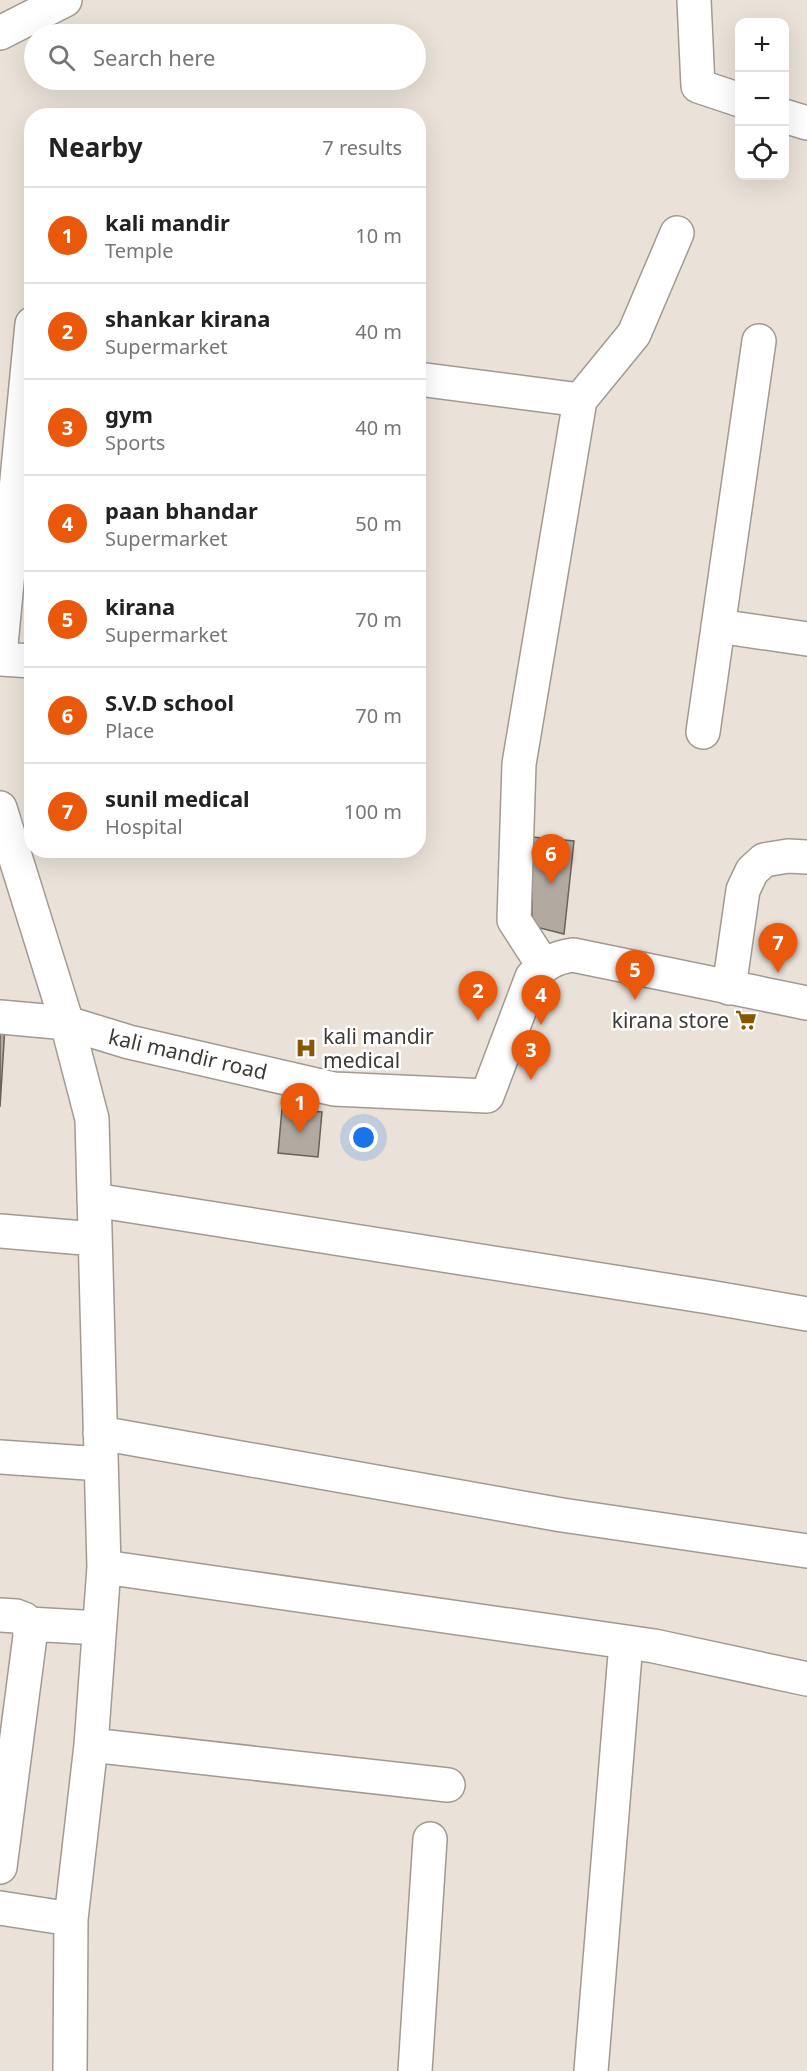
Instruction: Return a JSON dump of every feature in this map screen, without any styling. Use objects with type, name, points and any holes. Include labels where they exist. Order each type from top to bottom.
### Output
[{"type":"street","points":[[0,33],[65,0]]},
{"type":"street","points":[[694,0],[698,86],[735,98]]},
{"type":"street","points":[[789,118],[807,123]]},
{"type":"street","points":[[677,233],[634,334],[580,400],[519,764],[514,920],[543,965],[555,958],[573,955],[807,1003]]},
{"type":"street","points":[[703,732],[759,341]]},
{"type":"street","points":[[426,380],[580,400]]},
{"type":"street","points":[[24,407],[0,657],[24,660]]},
{"type":"street","points":[[718,626],[807,639]]},
{"type":"street","points":[[0,808],[67,1023],[92,1119],[104,1568],[91,1745],[71,1919],[70,2071]]},
{"type":"street","points":[[729,988],[743,890],[752,872],[764,860],[788,856],[807,857]]},
{"type":"street","name":"kali mandir road","points":[[0,1017],[67,1023],[129,1042],[334,1089],[487,1096],[531,976],[543,965]]},
{"type":"street","points":[[94,1200],[807,1314]]},
{"type":"street","points":[[0,1231],[95,1239]]},
{"type":"street","points":[[0,1457],[101,1449],[807,1551]]},
{"type":"street","points":[[104,1568],[626,1642],[807,1678]]},
{"type":"street","points":[[15,1619],[99,1628]]},
{"type":"street","points":[[0,1867],[28,1648],[15,1619]]},
{"type":"street","points":[[591,2071],[626,1642]]},
{"type":"street","points":[[91,1745],[448,1785]]},
{"type":"street","points":[[415,2071],[430,1839]]},
{"type":"street","points":[[0,1908],[71,1919]]},
{"type":"building","points":[[532,837],[574,841],[564,934],[532,926]]},
{"type":"building","points":[[0,1026],[5,1026],[0,1107]]},
{"type":"building","points":[[282,1109],[322,1112],[318,1157],[278,1153]]},
{"type":"place","name":"S.V.D school","points":[[551,884]]},
{"type":"place","name":"sunil medical","points":[[778,973]]},
{"type":"place","name":"kirana","points":[[635,1000]]},
{"type":"place","name":"kirana store","points":[[746,1020]]},
{"type":"place","name":"shankar kirana","points":[[478,1021]]},
{"type":"place","name":"paan bhandar","points":[[541,1025]]},
{"type":"place","name":"kali mandir medical","points":[[306,1048]]},
{"type":"place","name":"gym","points":[[531,1080]]},
{"type":"place","name":"kali mandir","points":[[300,1133]]}]
